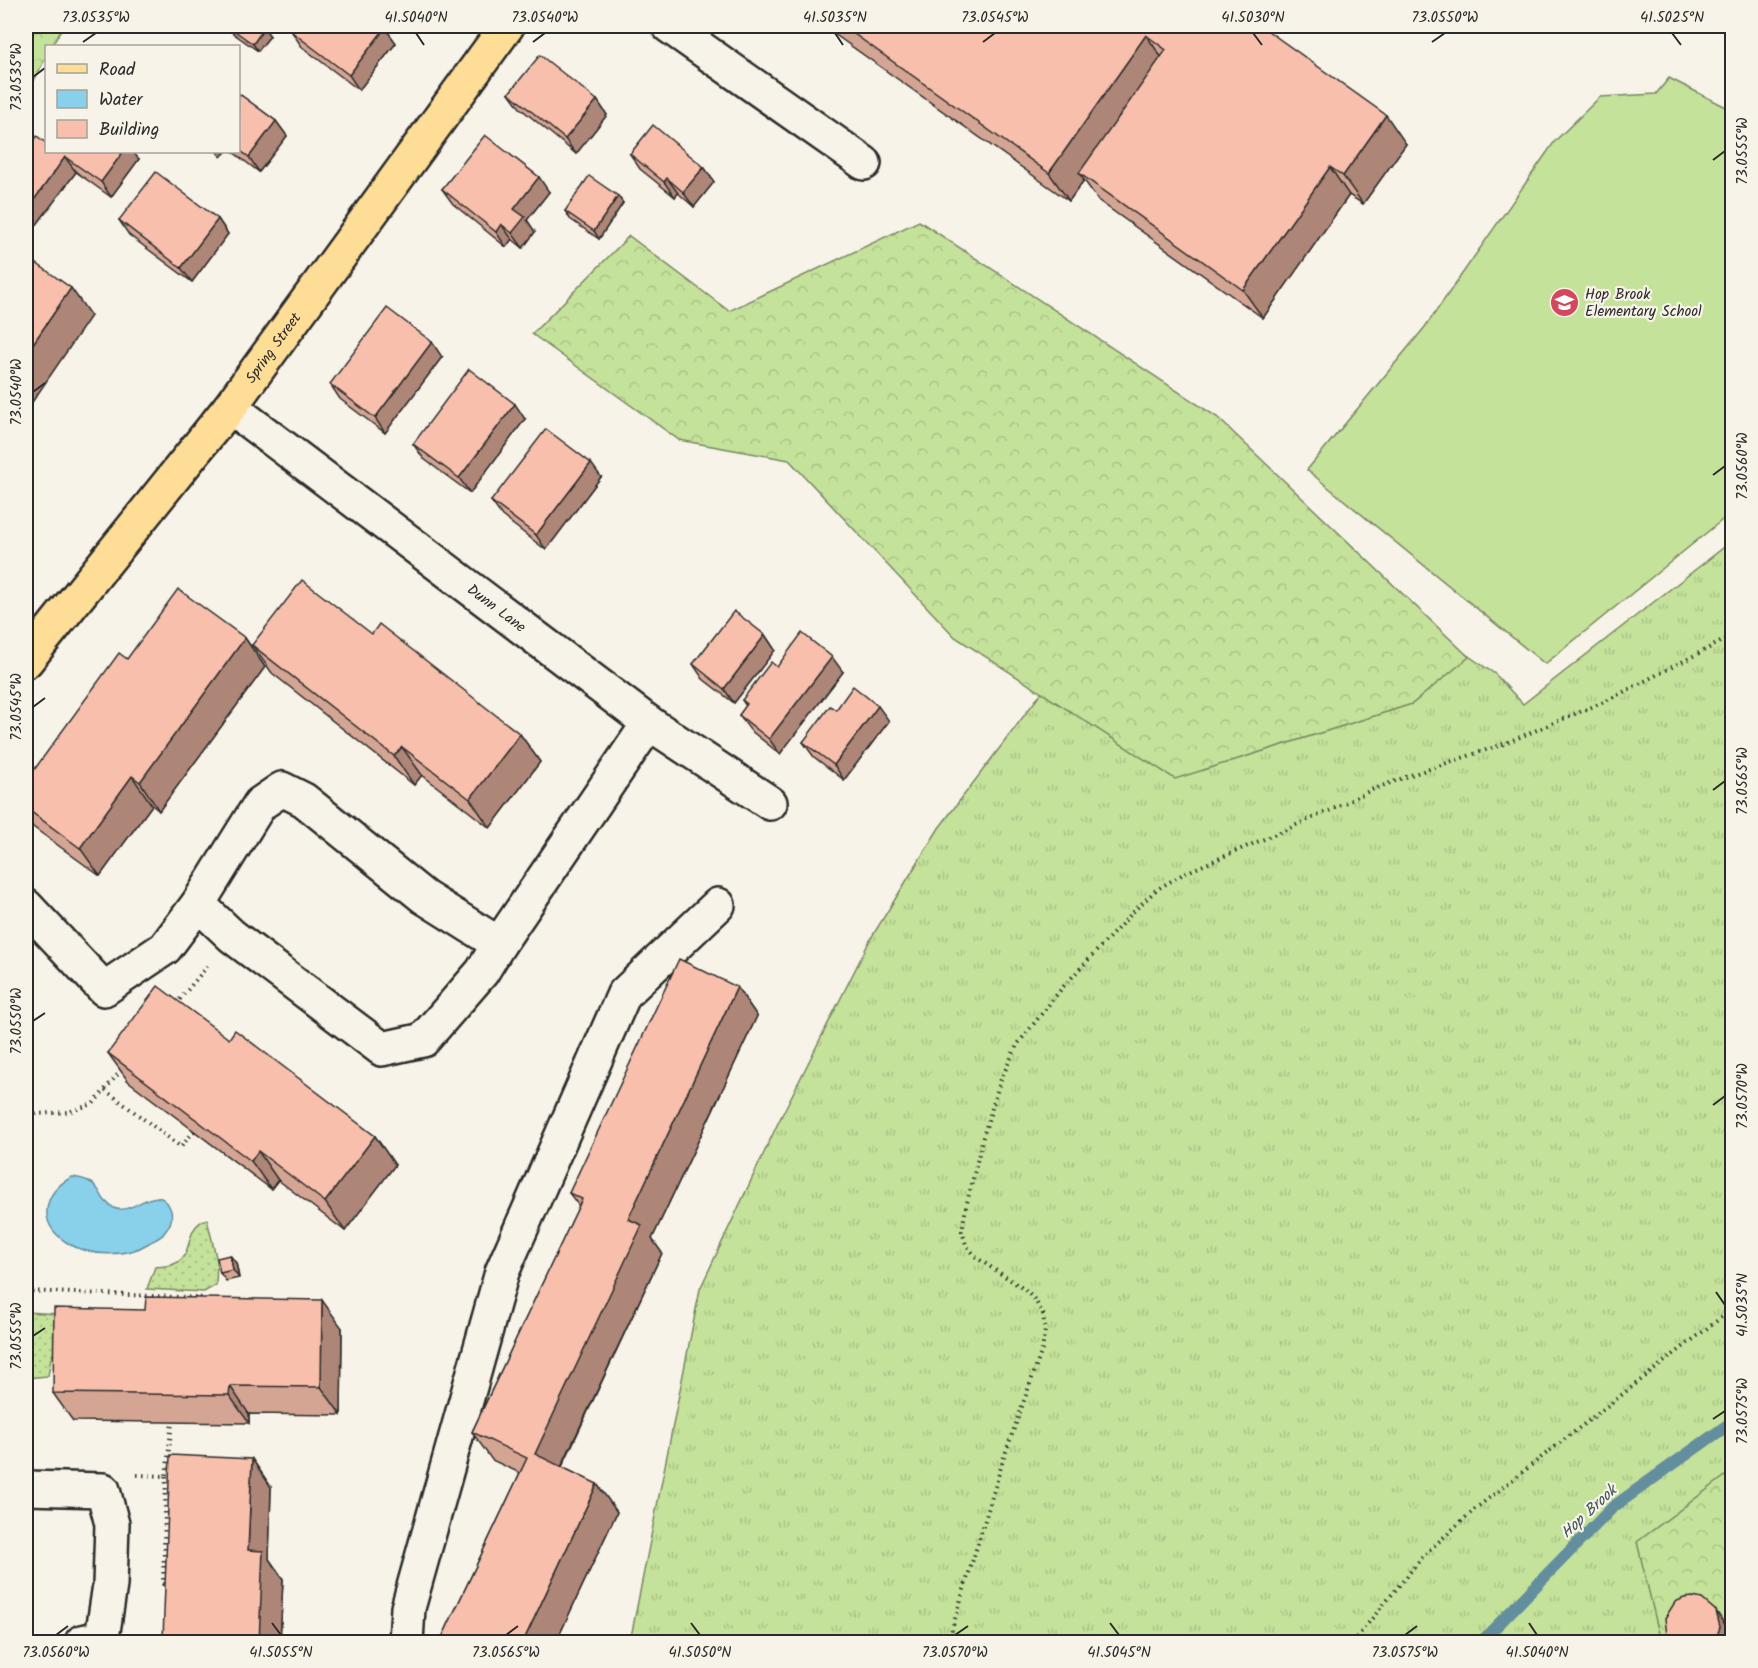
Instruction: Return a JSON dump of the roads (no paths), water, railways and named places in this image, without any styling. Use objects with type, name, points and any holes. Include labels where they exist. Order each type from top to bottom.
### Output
[{"type":"main road","name":"Spring Street","points":[[27,656],[230,407],[507,26]]},
{"type":"street","points":[[669,26],[864,163]]},
{"type":"street","name":"Dunn Lane","points":[[230,407],[649,723],[770,803]]},
{"type":"street","points":[[198,904],[232,936],[382,1049],[423,1040],[482,972],[649,723]]},
{"type":"street","points":[[26,906],[104,990],[165,948],[198,904],[260,804],[282,789],[304,800],[424,897],[499,944]]},
{"type":"street","points":[[406,1642],[408,1608],[502,1272],[624,994],[718,905]]},
{"type":"street","points":[[26,1488],[103,1490],[112,1524],[110,1585],[102,1638],[82,1642]]},
{"type":"water","points":[[72,1177],[90,1182],[114,1208],[128,1208],[159,1197],[165,1200],[170,1208],[170,1224],[159,1238],[130,1251],[107,1254],[75,1247],[56,1234],[47,1217],[47,1208],[55,1191]]},
{"type":"waterway","name":"Hop Brook","points":[[1481,1642],[1613,1507],[1732,1422]]},
{"type":"place","name":"Hop Brook Elementary School","points":[[1564,303]]}]
